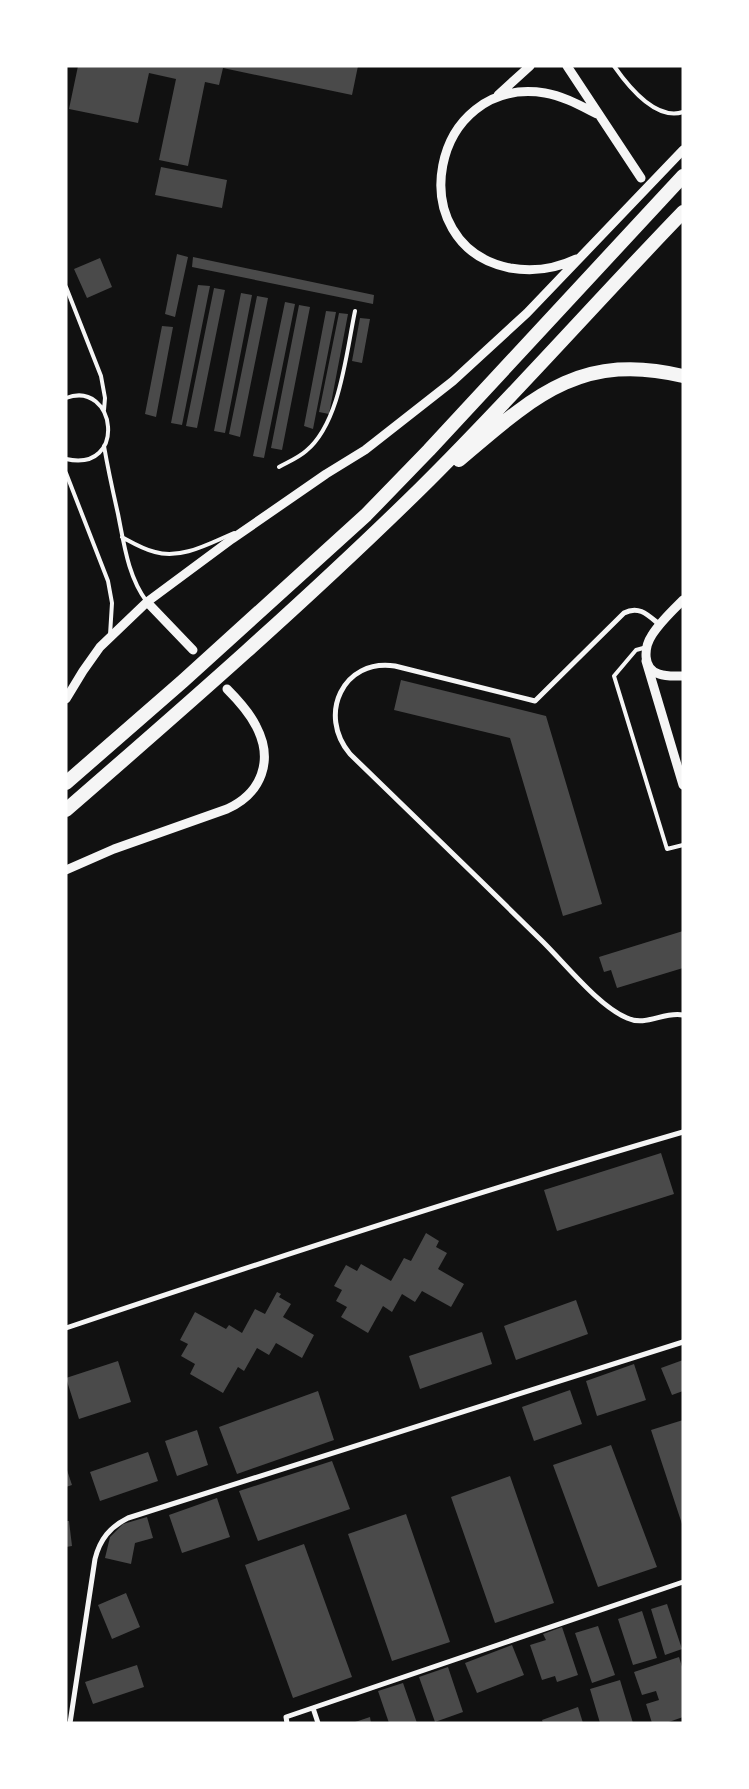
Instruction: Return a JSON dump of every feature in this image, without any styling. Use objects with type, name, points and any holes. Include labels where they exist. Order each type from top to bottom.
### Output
[{"type":"highway","points":[[66,783],[225,644],[372,509],[430,450],[683,176]]},
{"type":"highway","points":[[66,810],[197,696],[380,527],[450,459],[683,212]]},
{"type":"highway","points":[[380,527],[506,420],[533,400],[554,388],[592,374],[616,369],[652,370],[683,376]]},
{"type":"street","points":[[530,66],[496,97],[470,114],[460,124],[452,137],[443,162],[440,187],[442,201],[452,226],[469,249],[480,257],[502,266],[528,270],[548,269],[558,267],[581,256]]},
{"type":"street","points":[[567,66],[641,178]]},
{"type":"street","points":[[496,97],[520,92],[544,93],[568,100],[598,114]]},
{"type":"street","points":[[66,699],[90,660],[110,636],[146,602],[250,526],[365,450],[453,381],[527,313],[683,150]]},
{"type":"street","points":[[683,600],[652,635],[646,647],[646,661],[683,785]]},
{"type":"street","points":[[146,602],[193,650]]},
{"type":"street","points":[[660,625],[641,610],[630,610],[621,615],[534,701],[395,666],[372,667],[358,673],[346,684],[337,700],[335,718],[338,736],[350,754],[527,926],[604,1004],[623,1016],[637,1021],[674,1014],[683,1015]]},
{"type":"street","points":[[646,661],[651,669],[659,674],[683,676]]},
{"type":"street","points":[[66,870],[114,850],[227,809],[242,801],[252,791],[260,780],[263,771],[264,748],[255,724],[227,689]]},
{"type":"street","points":[[66,1328],[277,1258],[683,1132]]},
{"type":"street","points":[[70,1723],[95,1559],[104,1537],[112,1528],[123,1521],[683,1342]]},
{"type":"street","points":[[288,1723],[286,1717],[683,1582]]},
{"type":"street","points":[[313,1708],[318,1723]]},
{"type":"lane","points":[[614,66],[639,94],[654,107],[669,113],[683,112]]},
{"type":"lane","points":[[66,287],[101,376],[105,398],[104,410]]},
{"type":"lane","points":[[279,467],[299,456],[310,447],[331,417],[337,400],[355,311]]},
{"type":"lane","points":[[66,398],[80,396],[98,403],[104,410],[109,422],[109,431],[104,446],[98,453],[83,460],[66,459]]},
{"type":"lane","points":[[104,446],[122,537],[134,579],[146,602]]},
{"type":"lane","points":[[66,474],[108,581],[112,603],[110,636]]},
{"type":"lane","points":[[122,537],[148,550],[169,554],[188,551],[250,526]]},
{"type":"lane","points":[[646,647],[636,650],[614,676],[667,849],[683,845]]},
{"type":"building","points":[[78,66],[358,66],[352,95],[223,68],[219,85],[205,82],[188,166],[159,160],[176,79],[149,73],[138,123],[69,109]]},
{"type":"building","points":[[161,167],[227,180],[222,208],[155,195]]},
{"type":"building","points":[[177,254],[188,257],[175,317],[165,314]]},
{"type":"building","points":[[193,257],[374,295],[373,304],[192,267]]},
{"type":"building","points":[[100,258],[112,287],[87,298],[74,269]]},
{"type":"building","points":[[198,285],[210,286],[182,425],[171,423]]},
{"type":"building","points":[[214,288],[225,290],[197,428],[186,426]]},
{"type":"building","points":[[241,293],[252,295],[225,433],[214,431]]},
{"type":"building","points":[[257,296],[268,298],[240,437],[229,434]]},
{"type":"building","points":[[285,302],[295,304],[264,458],[253,456]]},
{"type":"building","points":[[299,305],[310,307],[282,450],[271,448]]},
{"type":"building","points":[[326,311],[336,312],[313,429],[304,426]]},
{"type":"building","points":[[339,313],[348,314],[329,414],[319,412]]},
{"type":"building","points":[[360,318],[370,319],[362,363],[352,361]]},
{"type":"building","points":[[162,326],[173,327],[156,417],[145,414]]},
{"type":"building","points":[[401,680],[546,716],[602,904],[563,916],[510,738],[394,710]]},
{"type":"building","points":[[683,931],[683,968],[617,988],[611,970],[604,972],[599,957]]},
{"type":"building","points":[[661,1153],[674,1194],[557,1231],[544,1190]]},
{"type":"building","points":[[426,1233],[439,1241],[436,1247],[447,1253],[438,1269],[464,1284],[451,1307],[422,1291],[415,1302],[402,1294],[392,1312],[383,1306],[368,1333],[341,1317],[347,1307],[336,1301],[342,1290],[334,1286],[346,1265],[357,1271],[361,1264],[391,1281],[404,1258],[411,1261]]},
{"type":"building","points":[[277,1292],[281,1294],[279,1297],[291,1304],[283,1317],[314,1335],[302,1358],[276,1343],[269,1355],[257,1348],[244,1371],[238,1367],[223,1393],[190,1374],[195,1364],[181,1356],[188,1344],[180,1340],[195,1312],[226,1329],[229,1325],[242,1333],[255,1309],[265,1314]]},
{"type":"building","points":[[576,1300],[588,1334],[516,1360],[504,1326]]},
{"type":"building","points":[[482,1332],[492,1364],[420,1389],[409,1356]]},
{"type":"building","points":[[683,1360],[683,1391],[672,1395],[661,1368]]},
{"type":"building","points":[[118,1361],[131,1402],[79,1419],[66,1378]]},
{"type":"building","points":[[634,1364],[646,1400],[597,1416],[586,1381]]},
{"type":"building","points":[[570,1390],[582,1424],[534,1441],[522,1407]]},
{"type":"building","points":[[318,1391],[334,1440],[237,1474],[219,1427]]},
{"type":"building","points":[[683,1420],[683,1524],[682,1524],[651,1430]]},
{"type":"building","points":[[197,1430],[208,1465],[177,1476],[165,1441]]},
{"type":"building","points":[[611,1445],[657,1567],[598,1587],[553,1465]]},
{"type":"building","points":[[148,1452],[158,1481],[100,1501],[90,1472]]},
{"type":"building","points":[[332,1461],[350,1509],[258,1541],[239,1491]]},
{"type":"building","points":[[66,1467],[72,1485],[66,1487]]},
{"type":"building","points":[[510,1476],[554,1603],[495,1623],[451,1497]]},
{"type":"building","points":[[217,1498],[230,1537],[182,1553],[169,1515]]},
{"type":"building","points":[[406,1514],[450,1642],[392,1661],[348,1534]]},
{"type":"building","points":[[147,1517],[153,1538],[135,1543],[131,1564],[105,1558],[110,1537],[123,1524]]},
{"type":"building","points":[[66,1521],[69,1521],[72,1546],[66,1547]]},
{"type":"building","points":[[304,1544],[352,1677],[293,1698],[245,1565]]},
{"type":"building","points":[[126,1593],[140,1627],[112,1639],[98,1605]]},
{"type":"building","points":[[667,1604],[682,1649],[665,1655],[651,1609]]},
{"type":"building","points":[[642,1611],[657,1658],[633,1665],[618,1619]]},
{"type":"building","points":[[598,1626],[615,1675],[592,1683],[575,1633]]},
{"type":"building","points":[[562,1627],[578,1675],[557,1682],[555,1676],[542,1680],[530,1645],[546,1640],[543,1634]]},
{"type":"building","points":[[512,1645],[524,1675],[477,1693],[465,1663]]},
{"type":"building","points":[[679,1657],[683,1670],[683,1717],[666,1723],[652,1723],[646,1704],[659,1700],[656,1691],[642,1695],[634,1672]]},
{"type":"building","points":[[137,1665],[144,1687],[93,1704],[85,1682]]},
{"type":"building","points":[[448,1667],[463,1712],[435,1722],[419,1677]]},
{"type":"building","points":[[620,1680],[633,1723],[600,1723],[590,1689]]},
{"type":"building","points":[[403,1683],[417,1723],[389,1723],[378,1691]]},
{"type":"building","points":[[578,1707],[583,1723],[543,1723],[542,1720]]},
{"type":"building","points":[[370,1717],[371,1723],[355,1723],[355,1722]]}]
